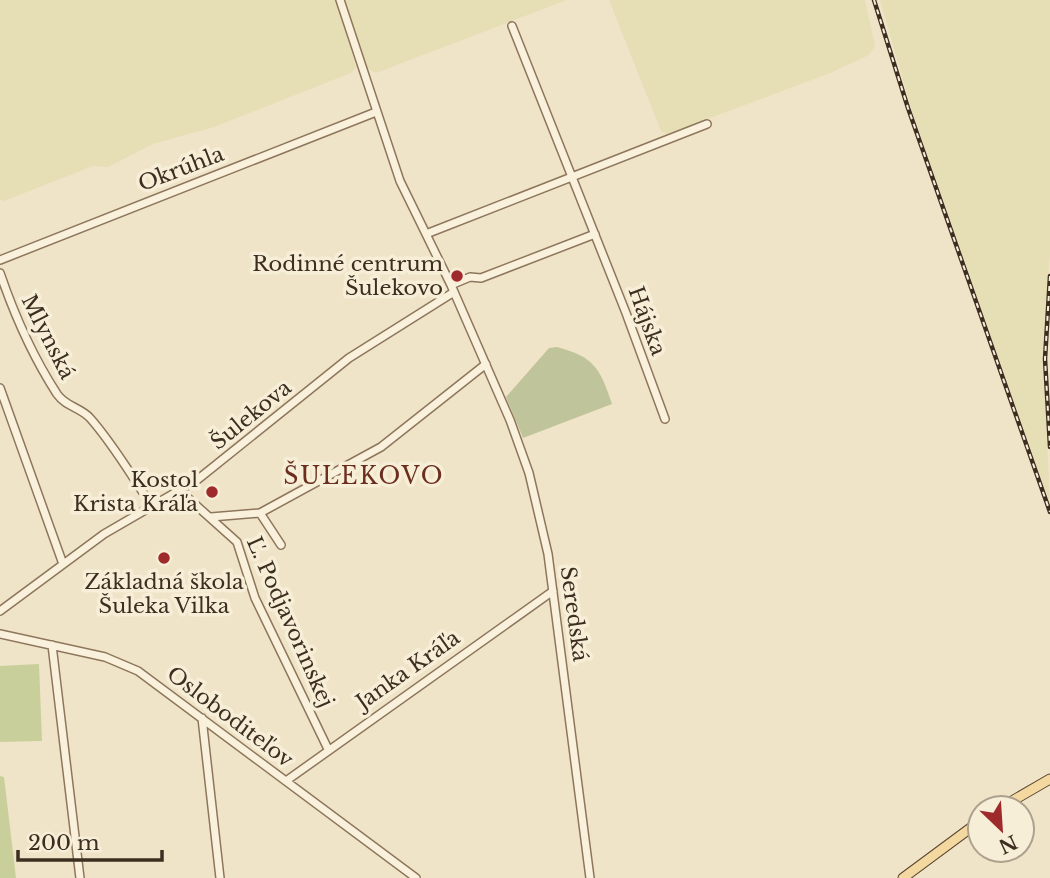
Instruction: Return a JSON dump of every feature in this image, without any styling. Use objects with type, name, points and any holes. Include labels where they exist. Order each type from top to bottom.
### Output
[{"type":"main road","points":[[1024,794],[1050,779]]},
{"type":"main road","points":[[904,878],[966,832]]},
{"type":"street","name":"Seredská","points":[[340,0],[400,181],[453,288],[529,473],[541,517],[553,591],[590,878]]},
{"type":"street","name":"Hájska","points":[[512,26],[596,234],[665,419]]},
{"type":"street","name":"Okrúhla","points":[[0,260],[376,112]]},
{"type":"street","points":[[426,234],[707,124]]},
{"type":"street","points":[[453,288],[470,277],[481,278],[596,234]]},
{"type":"street","name":"Mlynská","points":[[0,272],[29,342],[58,395],[69,407],[83,410],[96,425],[152,506]]},
{"type":"street","name":"Šulekova","points":[[0,611],[104,534],[179,490],[243,445],[349,358],[453,288]]},
{"type":"street","points":[[260,513],[381,447],[486,364]]},
{"type":"street","points":[[0,388],[63,564]]},
{"type":"street","name":"Ľ. Podjavorinskej","points":[[179,490],[237,542],[255,598],[328,749]]},
{"type":"street","name":"Ľ. Podjavorinskej","points":[[211,517],[260,513],[281,545]]},
{"type":"street","name":"Janka Kráľa","points":[[286,781],[553,591]]},
{"type":"street","name":"Osloboditeľov","points":[[0,634],[121,661],[416,878]]},
{"type":"street","points":[[51,645],[80,878]]},
{"type":"street","points":[[202,718],[220,878]]},
{"type":"shaded area","points":[[0,0],[336,0],[356,67],[351,73],[214,127],[153,144],[108,167],[93,166],[4,201],[0,200]]},
{"type":"shaded area","points":[[345,0],[567,0],[376,73],[365,67]]},
{"type":"shaded area","points":[[609,0],[865,0],[875,46],[869,55],[830,73],[667,134],[661,131]]},
{"type":"shaded area","points":[[880,0],[1050,0],[1050,253],[1043,358],[1050,504],[911,108]]},
{"type":"green space","points":[[557,347],[580,355],[594,366],[604,382],[612,404],[523,438],[506,397],[549,348]]},
{"type":"green space","points":[[39,664],[42,741],[0,742],[0,666]]},
{"type":"green space","points":[[0,776],[4,777],[16,878],[0,878]]},
{"type":"railway","points":[[874,0],[908,108],[1050,512]]},
{"type":"railway","points":[[1050,276],[1045,359],[1050,447]]},
{"type":"place","name":"Rodinné centrum Šulekovo","points":[[457,276]]},
{"type":"place","name":"Kostol Krista Kráľa","points":[[212,492]]},
{"type":"place","name":"Základná škola Šuleka Vilka","points":[[164,558]]},
{"type":"district","name":"ŠULEKOVO","points":[[364,476]]}]
